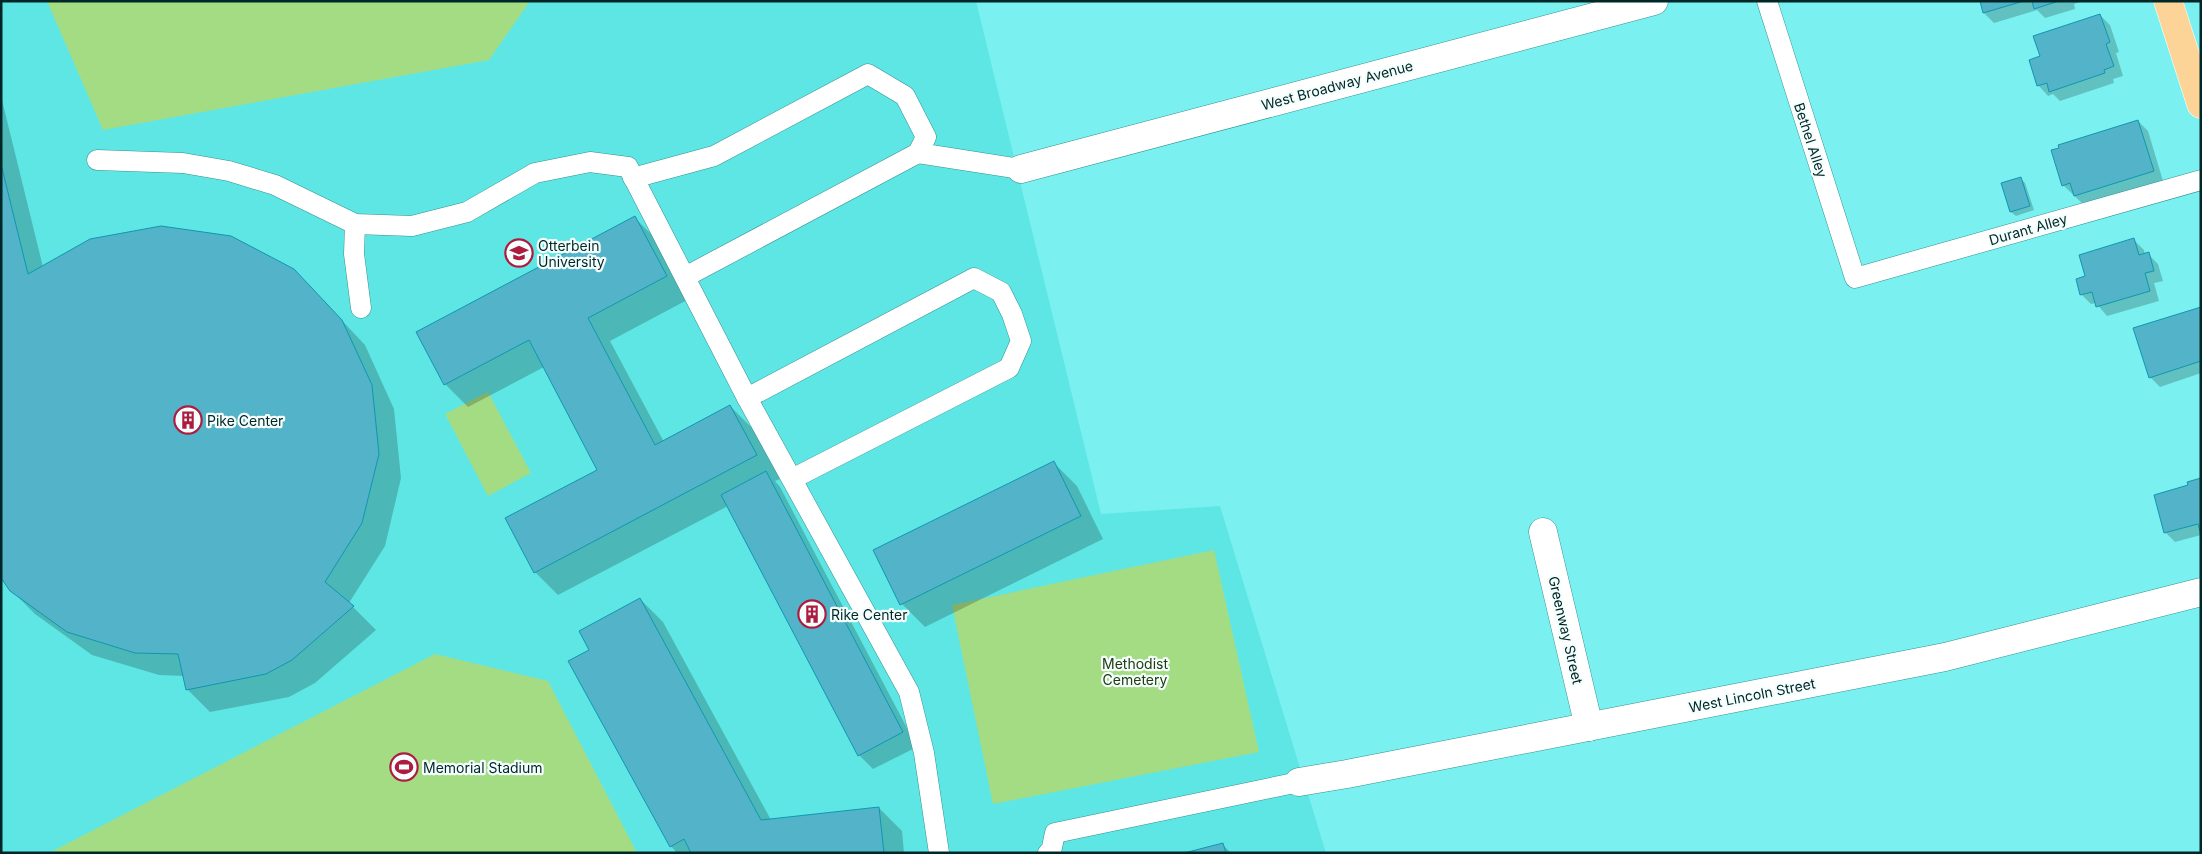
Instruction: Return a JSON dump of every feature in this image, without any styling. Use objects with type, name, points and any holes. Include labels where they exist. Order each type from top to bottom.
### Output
[{"type":"main road","points":[[2168,1],[2201,104]]},
{"type":"street","name":"West Broadway Avenue","points":[[1021,169],[1654,1]]},
{"type":"street","name":"Greenway Street","points":[[1543,532],[1588,727]]},
{"type":"street","name":"West Lincoln Street","points":[[1299,782],[1945,657],[2201,592]]},
{"type":"lane","name":"Bethel Alley","points":[[1767,1],[1855,278]]},
{"type":"lane","points":[[633,178],[714,156],[868,74],[905,96],[926,137],[918,153],[685,277]]},
{"type":"lane","points":[[918,153],[1021,169]]},
{"type":"lane","points":[[97,160],[183,164],[229,171],[275,185],[355,224],[412,226],[467,212],[535,173],[590,162],[628,167],[747,398],[909,692],[924,753],[939,853]]},
{"type":"lane","name":"Durant Alley","points":[[1855,278],[2201,180]]},
{"type":"lane","points":[[355,224],[354,254],[361,308]]},
{"type":"lane","points":[[747,398],[974,278],[1001,292],[1012,314],[1021,340],[1009,368],[792,479]]},
{"type":"lane","points":[[1048,853],[1051,852],[1055,833],[1299,782]]},
{"type":"shaded area","name":"Otterbein University","points":[[1,1],[976,1],[1101,514],[1220,506],[1326,853],[1,853]]},
{"type":"green space","points":[[47,1],[530,1],[489,60],[103,130]]},
{"type":"green space","points":[[488,392],[531,473],[488,496],[445,414]]},
{"type":"green space","name":"Methodist Cemetery","points":[[1214,550],[1259,752],[993,804],[952,605]]},
{"type":"green space","name":"Memorial Stadium","points":[[435,654],[548,681],[637,853],[49,853]]},
{"type":"building","points":[[1980,1],[2024,1],[1983,13]]},
{"type":"building","points":[[2032,1],[2059,1],[2034,9]]},
{"type":"building","points":[[2100,14],[2110,42],[2106,44],[2114,66],[2104,70],[2105,73],[2049,92],[2047,83],[2037,86],[2029,60],[2040,56],[2033,36]]},
{"type":"building","points":[[2138,120],[2154,171],[2074,196],[2070,183],[2062,186],[2051,150],[2059,148],[2058,145]]},
{"type":"building","name":"Pike Center","points":[[1,164],[28,274],[90,239],[161,226],[231,236],[294,269],[342,320],[372,385],[379,454],[362,523],[325,582],[354,606],[292,660],[266,674],[186,690],[178,654],[135,653],[67,632],[10,591],[1,578]]},
{"type":"building","points":[[2021,177],[2030,206],[2010,212],[2001,183]]},
{"type":"building","points":[[635,216],[667,276],[588,318],[655,445],[730,405],[757,455],[534,573],[505,518],[597,470],[529,340],[444,385],[416,332]]},
{"type":"building","points":[[2134,238],[2139,255],[2149,252],[2154,271],[2145,273],[2150,291],[2096,307],[2092,292],[2080,295],[2076,279],[2085,276],[2079,255]]},
{"type":"building","points":[[2201,307],[2201,361],[2149,378],[2133,328]]},
{"type":"building","points":[[1054,461],[1081,516],[900,605],[873,550]]},
{"type":"building","name":"Rike Center","points":[[766,471],[903,732],[858,756],[721,495]]},
{"type":"building","points":[[2201,478],[2201,534],[2198,524],[2164,533],[2154,495],[2188,485],[2187,482]]},
{"type":"building","points":[[640,598],[761,820],[879,807],[884,853],[691,853],[684,839],[670,847],[568,661],[589,650],[579,631]]},
{"type":"building","points":[[1223,843],[1226,853],[1184,853]]},
{"type":"place","name":"Otterbein University","points":[[519,253]]},
{"type":"place","name":"Pike Center","points":[[188,420]]},
{"type":"place","name":"Rike Center","points":[[812,614]]},
{"type":"place","name":"Memorial Stadium","points":[[404,767]]}]
